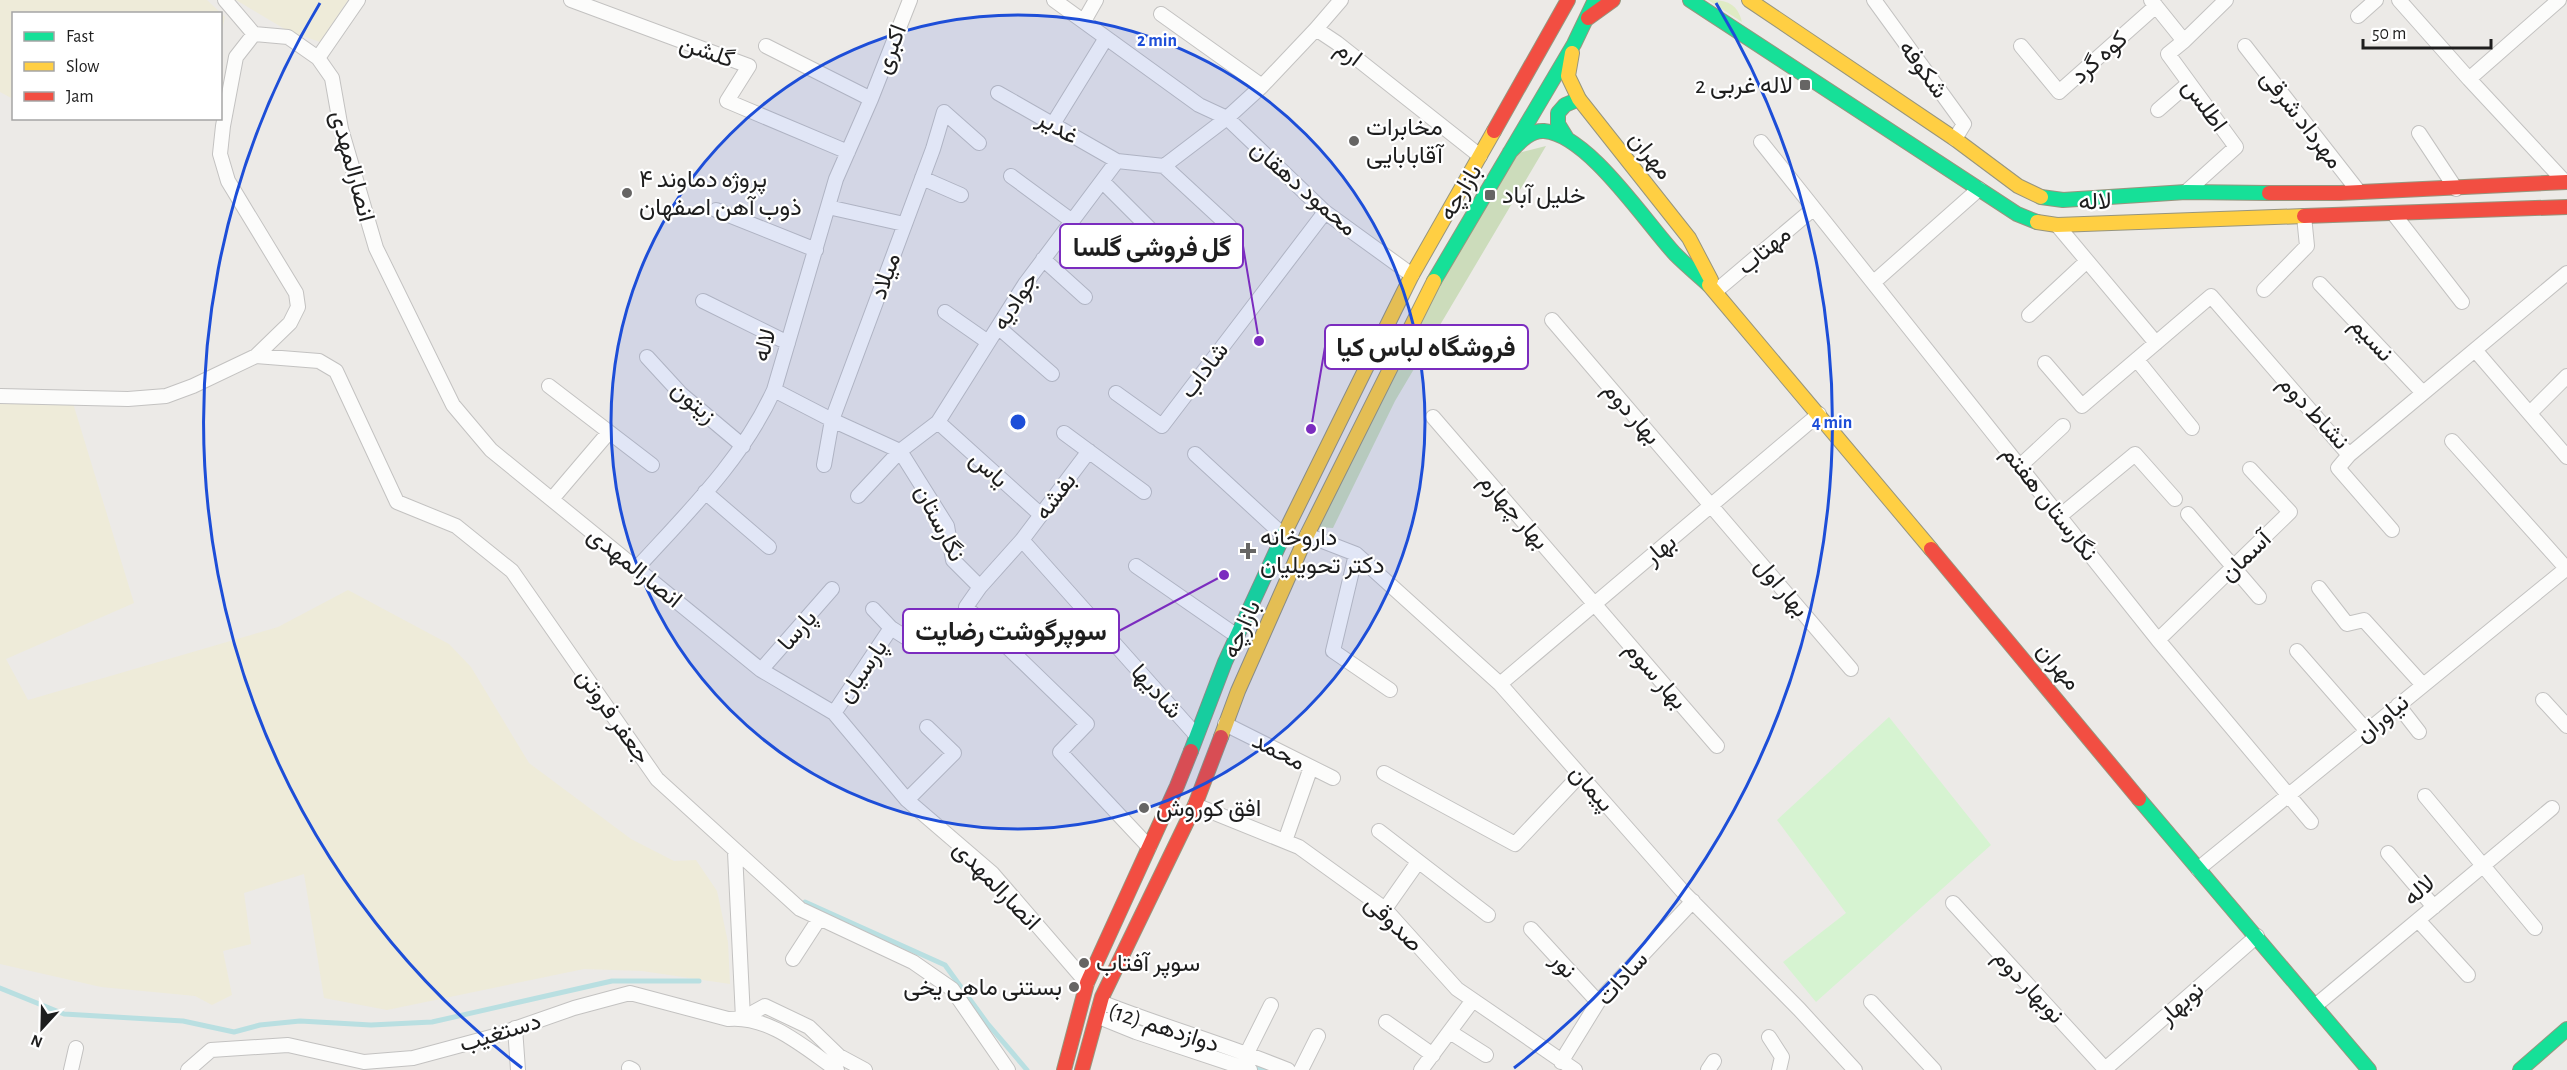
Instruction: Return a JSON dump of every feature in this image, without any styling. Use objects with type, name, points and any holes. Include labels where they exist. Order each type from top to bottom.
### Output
[{"type":"main road","name":"بازارچه","points":[[1064,1070],[1087,983],[1177,786],[1225,662],[1283,535],[1412,275],[1568,0]]},
{"type":"main road","name":"بازارچه","points":[[1082,1070],[1102,998],[1195,804],[1225,724],[1307,535],[1426,294],[1574,44],[1595,0]]},
{"type":"main road","points":[[1588,18],[1613,0]]},
{"type":"main road","name":"لاله","points":[[1690,0],[1754,23],[1955,139],[2018,186],[2039,196],[2063,200],[2186,192],[2358,192],[2566,182]]},
{"type":"main road","name":"لاله","points":[[1749,0],[1754,23],[1979,189],[2033,221],[2057,225],[2567,207]]},
{"type":"main road","name":"مهران","points":[[1574,44],[1568,76],[1579,99],[1689,238],[1716,291]]},
{"type":"main road","points":[[1566,136],[1558,126],[1558,113],[1566,102],[1579,99]]},
{"type":"main road","points":[[1510,152],[1528,135],[1545,130],[1566,136]]},
{"type":"main road","name":"مهران","points":[[1566,136],[1588,153],[1676,255],[1716,291],[2198,869],[2369,1070]]},
{"type":"main road","points":[[2485,187],[2488,210]]},
{"type":"main road","points":[[1239,632],[1241,637],[1251,641],[1262,636]]},
{"type":"main road","points":[[1225,662],[1232,657],[1240,658],[1247,672]]},
{"type":"main road","points":[[2520,1070],[2567,1029]]},
{"type":"street","points":[[225,0],[254,34],[288,38],[318,58],[358,0]]},
{"type":"street","name":"گلشن","points":[[571,0],[749,66],[727,101],[848,152]]},
{"type":"street","name":"اکبری","points":[[871,99],[910,0]]},
{"type":"street","name":"محمود دهقان","points":[[1054,0],[1198,105],[1227,118],[1324,212],[1412,275]]},
{"type":"street","points":[[1084,21],[1096,0]]},
{"type":"street","points":[[1316,29],[1341,0]]},
{"type":"street","name":"شکوفه","points":[[1874,0],[1964,124],[1955,139]]},
{"type":"street","name":"اطلس","points":[[2186,192],[2236,147],[2168,54],[2225,0]]},
{"type":"street","points":[[2358,16],[2376,0]]},
{"type":"street","points":[[2399,0],[2469,79],[2566,182]]},
{"type":"street","points":[[2469,79],[2559,0]]},
{"type":"street","name":"اطلس","points":[[2154,3],[2184,41]]},
{"type":"street","name":"کوه گرد","points":[[2021,46],[2059,92],[2154,3]]},
{"type":"street","points":[[1161,14],[1262,86]]},
{"type":"street","name":"ارم","points":[[1227,118],[1262,86],[1316,29],[1480,156]]},
{"type":"street","points":[[0,396],[128,399],[166,396],[256,356],[290,323],[298,307],[296,293],[228,181],[220,154],[236,57],[254,34]]},
{"type":"street","points":[[1053,124],[1106,38]]},
{"type":"street","points":[[766,46],[871,99]]},
{"type":"street","name":"مهرداد شرقی","points":[[2245,46],[2358,192]]},
{"type":"street","name":"انصارالمهدی","points":[[318,58],[332,78],[341,129],[376,248],[453,405],[491,450],[761,670],[834,713],[907,800],[992,873],[1087,983]]},
{"type":"street","points":[[2158,110],[2189,83]]},
{"type":"street","name":"غدیر","points":[[999,93],[1117,162]]},
{"type":"street","name":"لاله","points":[[637,568],[705,492],[759,423],[774,390],[828,207],[871,99]]},
{"type":"street","name":"میلاد","points":[[824,465],[832,420],[922,178],[944,111],[979,143]]},
{"type":"street","points":[[1164,166],[1227,118]]},
{"type":"street","points":[[2419,133],[2456,189]]},
{"type":"street","name":"نگارستان هفتم","points":[[1761,142],[2158,640],[2311,822]]},
{"type":"street","points":[[1117,162],[1164,166],[1230,227]]},
{"type":"street","name":"جوادیه","points":[[858,495],[900,451],[938,422],[1043,259],[1117,162]]},
{"type":"street","points":[[1011,176],[1072,221]]},
{"type":"street","points":[[922,178],[961,195]]},
{"type":"street","points":[[1102,182],[1151,230]]},
{"type":"street","points":[[1874,282],[1979,189]]},
{"type":"street","points":[[828,207],[904,224]]},
{"type":"street","name":"مهتاب","points":[[1716,291],[1813,209]]},
{"type":"street","points":[[716,210],[816,250]]},
{"type":"street","name":"شاداب","points":[[1116,393],[1162,426],[1324,212]]},
{"type":"street","points":[[2393,213],[2462,302]]},
{"type":"street","points":[[2264,290],[2307,246],[2304,216]]},
{"type":"street","points":[[2057,225],[2156,343]]},
{"type":"street","points":[[1043,259],[1085,297]]},
{"type":"street","points":[[2029,315],[2087,261]]},
{"type":"street","name":"نشاط دوم","points":[[2045,363],[2082,406],[2211,296],[2349,455],[2567,273]]},
{"type":"street","name":"نسیم","points":[[2320,284],[2423,393]]},
{"type":"street","points":[[703,301],[788,343]]},
{"type":"street","points":[[945,312],[988,342]]},
{"type":"street","name":"بهار دوم","points":[[1552,320],[1712,505]]},
{"type":"street","points":[[998,327],[1052,374]]},
{"type":"street","points":[[2475,350],[2567,457]]},
{"type":"street","name":"جعفر فروتن","points":[[256,356],[319,361],[336,371],[398,502],[456,526],[512,571],[657,779],[800,909],[914,962],[952,989],[1008,1070]]},
{"type":"street","name":"زیتون","points":[[647,357],[681,394],[743,446]]},
{"type":"street","points":[[2137,360],[2192,428]]},
{"type":"street","points":[[2530,413],[2567,376]]},
{"type":"street","points":[[549,386],[652,465]]},
{"type":"street","points":[[774,390],[900,451]]},
{"type":"street","name":"بهار","points":[[1500,684],[1819,414]]},
{"type":"street","name":"بهار چهارم","points":[[1433,417],[1595,604]]},
{"type":"street","name":"یاس","points":[[938,422],[1041,515]]},
{"type":"street","points":[[2020,466],[2063,426]]},
{"type":"street","points":[[552,499],[609,432]]},
{"type":"street","points":[[1064,433],[1144,492]]},
{"type":"street","points":[[2452,441],[2567,568]]},
{"type":"street","name":"نگارستان","points":[[900,451],[947,526],[953,560],[980,587],[966,607],[1087,724],[1060,752],[1149,847]]},
{"type":"street","name":"بفشه","points":[[980,587],[1022,540],[1089,451]]},
{"type":"street","points":[[1195,454],[1283,535]]},
{"type":"street","points":[[2060,516],[2135,454],[2175,499]]},
{"type":"street","points":[[2349,455],[2338,468],[2392,530]]},
{"type":"street","name":"آسمان","points":[[2158,640],[2290,512],[2250,469]]},
{"type":"street","points":[[705,492],[769,547]]},
{"type":"street","name":"بهار اول","points":[[1712,505],[1851,669]]},
{"type":"street","points":[[2188,514],[2259,597]]},
{"type":"street","name":"پیمان","points":[[1307,535],[1356,554],[1500,684],[1693,901],[1855,1070]]},
{"type":"street","name":"شادیها","points":[[1022,540],[1196,735]]},
{"type":"street","points":[[1356,554],[1333,651],[1390,690]]},
{"type":"street","points":[[1136,566],[1239,632]]},
{"type":"street","name":"نیاوران","points":[[2198,869],[2567,568]]},
{"type":"street","points":[[2319,588],[2347,624],[2364,621],[2423,685]]},
{"type":"street","name":"پارسا","points":[[761,670],[832,589]]},
{"type":"street","name":"بهار سوم","points":[[1595,604],[1717,746]]},
{"type":"street","points":[[873,609],[891,628],[913,642]]},
{"type":"street","name":"پارسیان","points":[[834,713],[891,628]]},
{"type":"street","points":[[2297,651],[2367,731]]},
{"type":"street","points":[[2543,700],[2567,726]]},
{"type":"street","points":[[2398,705],[2419,732]]},
{"type":"street","name":"محمد","points":[[1225,724],[1333,778]]},
{"type":"street","points":[[907,800],[954,753],[927,727]]},
{"type":"street","points":[[1285,841],[1311,767]]},
{"type":"street","points":[[1384,772],[1515,843],[1580,775]]},
{"type":"street","points":[[2426,796],[2535,928]]},
{"type":"street","name":"صدوقی","points":[[1195,804],[1299,847],[1385,909],[1457,989],[1575,1070]]},
{"type":"street","name":"لاله","points":[[2315,1006],[2552,808]]},
{"type":"street","points":[[1379,831],[1488,915]]},
{"type":"street","points":[[735,852],[743,1018]]},
{"type":"street","points":[[2388,853],[2434,907]]},
{"type":"street","points":[[1385,909],[1418,862]]},
{"type":"street","name":"سادات","points":[[1561,1062],[1598,1002],[1693,901]]},
{"type":"street","name":"نوبهار دوم","points":[[1953,903],[2105,1070]]},
{"type":"street","points":[[793,959],[819,919]]},
{"type":"street","points":[[2418,920],[2468,975]]},
{"type":"street","name":"نور","points":[[1531,929],[1598,1002]]},
{"type":"street","name":"نوبهار","points":[[2105,1070],[2257,936]]},
{"type":"street","name":"دستغیب","points":[[189,1070],[212,1050],[288,1045],[364,1066],[413,1058],[630,993],[728,1019],[743,1018],[763,1022],[837,1070]]},
{"type":"street","points":[[1421,1070],[1473,1000]]},
{"type":"street","points":[[1871,1002],[1934,1070]]},
{"type":"street","name":"دوازدهم (12)","points":[[1250,1070],[1136,1032],[1099,1017],[1099,1009],[1103,1003],[1168,1028],[1247,1053],[1288,1070]]},
{"type":"street","points":[[1247,1053],[1271,1005]]},
{"type":"street","name":"دستغیب","points":[[743,1018],[765,1006],[809,1027],[839,1056],[865,1070]]},
{"type":"street","points":[[1386,1022],[1433,1055]]},
{"type":"street","points":[[515,1028],[518,1070]]},
{"type":"street","points":[[1450,1032],[1486,1055]]},
{"type":"street","points":[[1301,1070],[1318,1036]]},
{"type":"street","points":[[1769,1037],[1782,1057],[1779,1070]]},
{"type":"street","points":[[71,1070],[76,1048]]},
{"type":"shaded area","points":[[0,0],[207,0],[220,12],[12,12],[12,98],[0,92]]},
{"type":"shaded area","points":[[236,0],[348,0],[320,42],[288,31]]},
{"type":"shaded area","points":[[222,14],[225,17],[222,30]]},
{"type":"shaded area","points":[[72,400],[134,603],[6,659],[28,700],[278,627],[348,590],[449,644],[471,667],[529,763],[631,839],[674,861],[696,860],[717,891],[728,942],[730,984],[642,971],[584,969],[387,1010],[324,998],[304,874],[244,893],[251,944],[223,951],[232,995],[212,1005],[195,996],[101,987],[0,964],[0,401]]},
{"type":"green space","points":[[1708,0],[1730,4],[1737,11],[1742,22]]},
{"type":"green space","points":[[1546,146],[1395,401],[1333,528],[1315,527],[1403,343],[1518,153]]},
{"type":"green space","points":[[1889,717],[1991,845],[1816,1002],[1783,962],[1846,913],[1777,820]]},
{"type":"waterway","points":[[805,902],[945,965],[987,1023],[1027,1070]]},
{"type":"waterway","points":[[0,988],[64,1014],[183,1021],[234,1032],[260,1025],[300,1021],[371,1025],[432,1022],[612,981],[699,981]]},
{"type":"waterway","points":[[1105,1011],[1149,1029]]},
{"type":"waterway","points":[[1209,1049],[1266,1070]]},
{"type":"traffic: fast","points":[[1434,281],[1574,44],[1595,0]]},
{"type":"traffic: fast","points":[[1690,0],[2017,214],[2037,222]]},
{"type":"traffic: fast","points":[[1566,137],[1558,124],[1558,113],[1565,105],[1579,99]]},
{"type":"traffic: fast","points":[[1510,152],[1525,138],[1539,131],[1561,136],[1579,147],[1615,182],[1675,254],[1709,285]]},
{"type":"traffic: fast","points":[[2041,197],[2063,200],[2186,192],[2269,193]]},
{"type":"traffic: fast","points":[[1191,751],[1225,662],[1286,530]]},
{"type":"traffic: fast","points":[[2139,799],[2369,1070]]},
{"type":"traffic: fast","points":[[2520,1070],[2567,1029]]},
{"type":"traffic: slow","points":[[1749,0],[1955,139],[2018,186],[2041,197]]},
{"type":"traffic: slow","points":[[1572,53],[1568,76],[1579,99],[1689,238],[1711,280]]},
{"type":"traffic: slow","points":[[1286,530],[1412,275],[1494,131]]},
{"type":"traffic: slow","points":[[2037,222],[2057,225],[2304,216]]},
{"type":"traffic: slow","points":[[1221,737],[1238,691],[1307,535],[1434,281]]},
{"type":"traffic: slow","points":[[1709,285],[1931,549]]},
{"type":"traffic: jam","points":[[1494,131],[1568,0]]},
{"type":"traffic: jam","points":[[1588,18],[1613,0]]},
{"type":"traffic: jam","points":[[2269,193],[2340,193],[2567,182]]},
{"type":"traffic: jam","points":[[2304,216],[2567,207]]},
{"type":"traffic: jam","points":[[1931,549],[2139,799]]},
{"type":"traffic: jam","points":[[1082,1070],[1102,997],[1195,805],[1221,737]]},
{"type":"traffic: jam","points":[[1064,1070],[1087,983],[1191,751]]},
{"type":"place","name":"لاله غربی 2","points":[[1805,85]]},
{"type":"place","name":"مخابرات آقابابایی","points":[[1354,141]]},
{"type":"place","name":"پروژه دماوند ۴ ذوب آهن اصفهان","points":[[627,193]]},
{"type":"place","name":"خلیل آباد","points":[[1490,195]]},
{"type":"place","name":"گل فروشی گلسا","points":[[1259,341]]},
{"type":"place","name":"فروشگاه لباس کیا","points":[[1311,429]]},
{"type":"place","name":"داروخانه دکتر تحویلیان","points":[[1248,551]]},
{"type":"place","name":"سوپرگوشت رضایت","points":[[1224,575]]},
{"type":"place","name":"افق کوروش","points":[[1144,808]]},
{"type":"place","name":"سوپر آفتاب","points":[[1084,963]]},
{"type":"place","name":"بستنی ماهی یخی","points":[[1074,987]]}]
